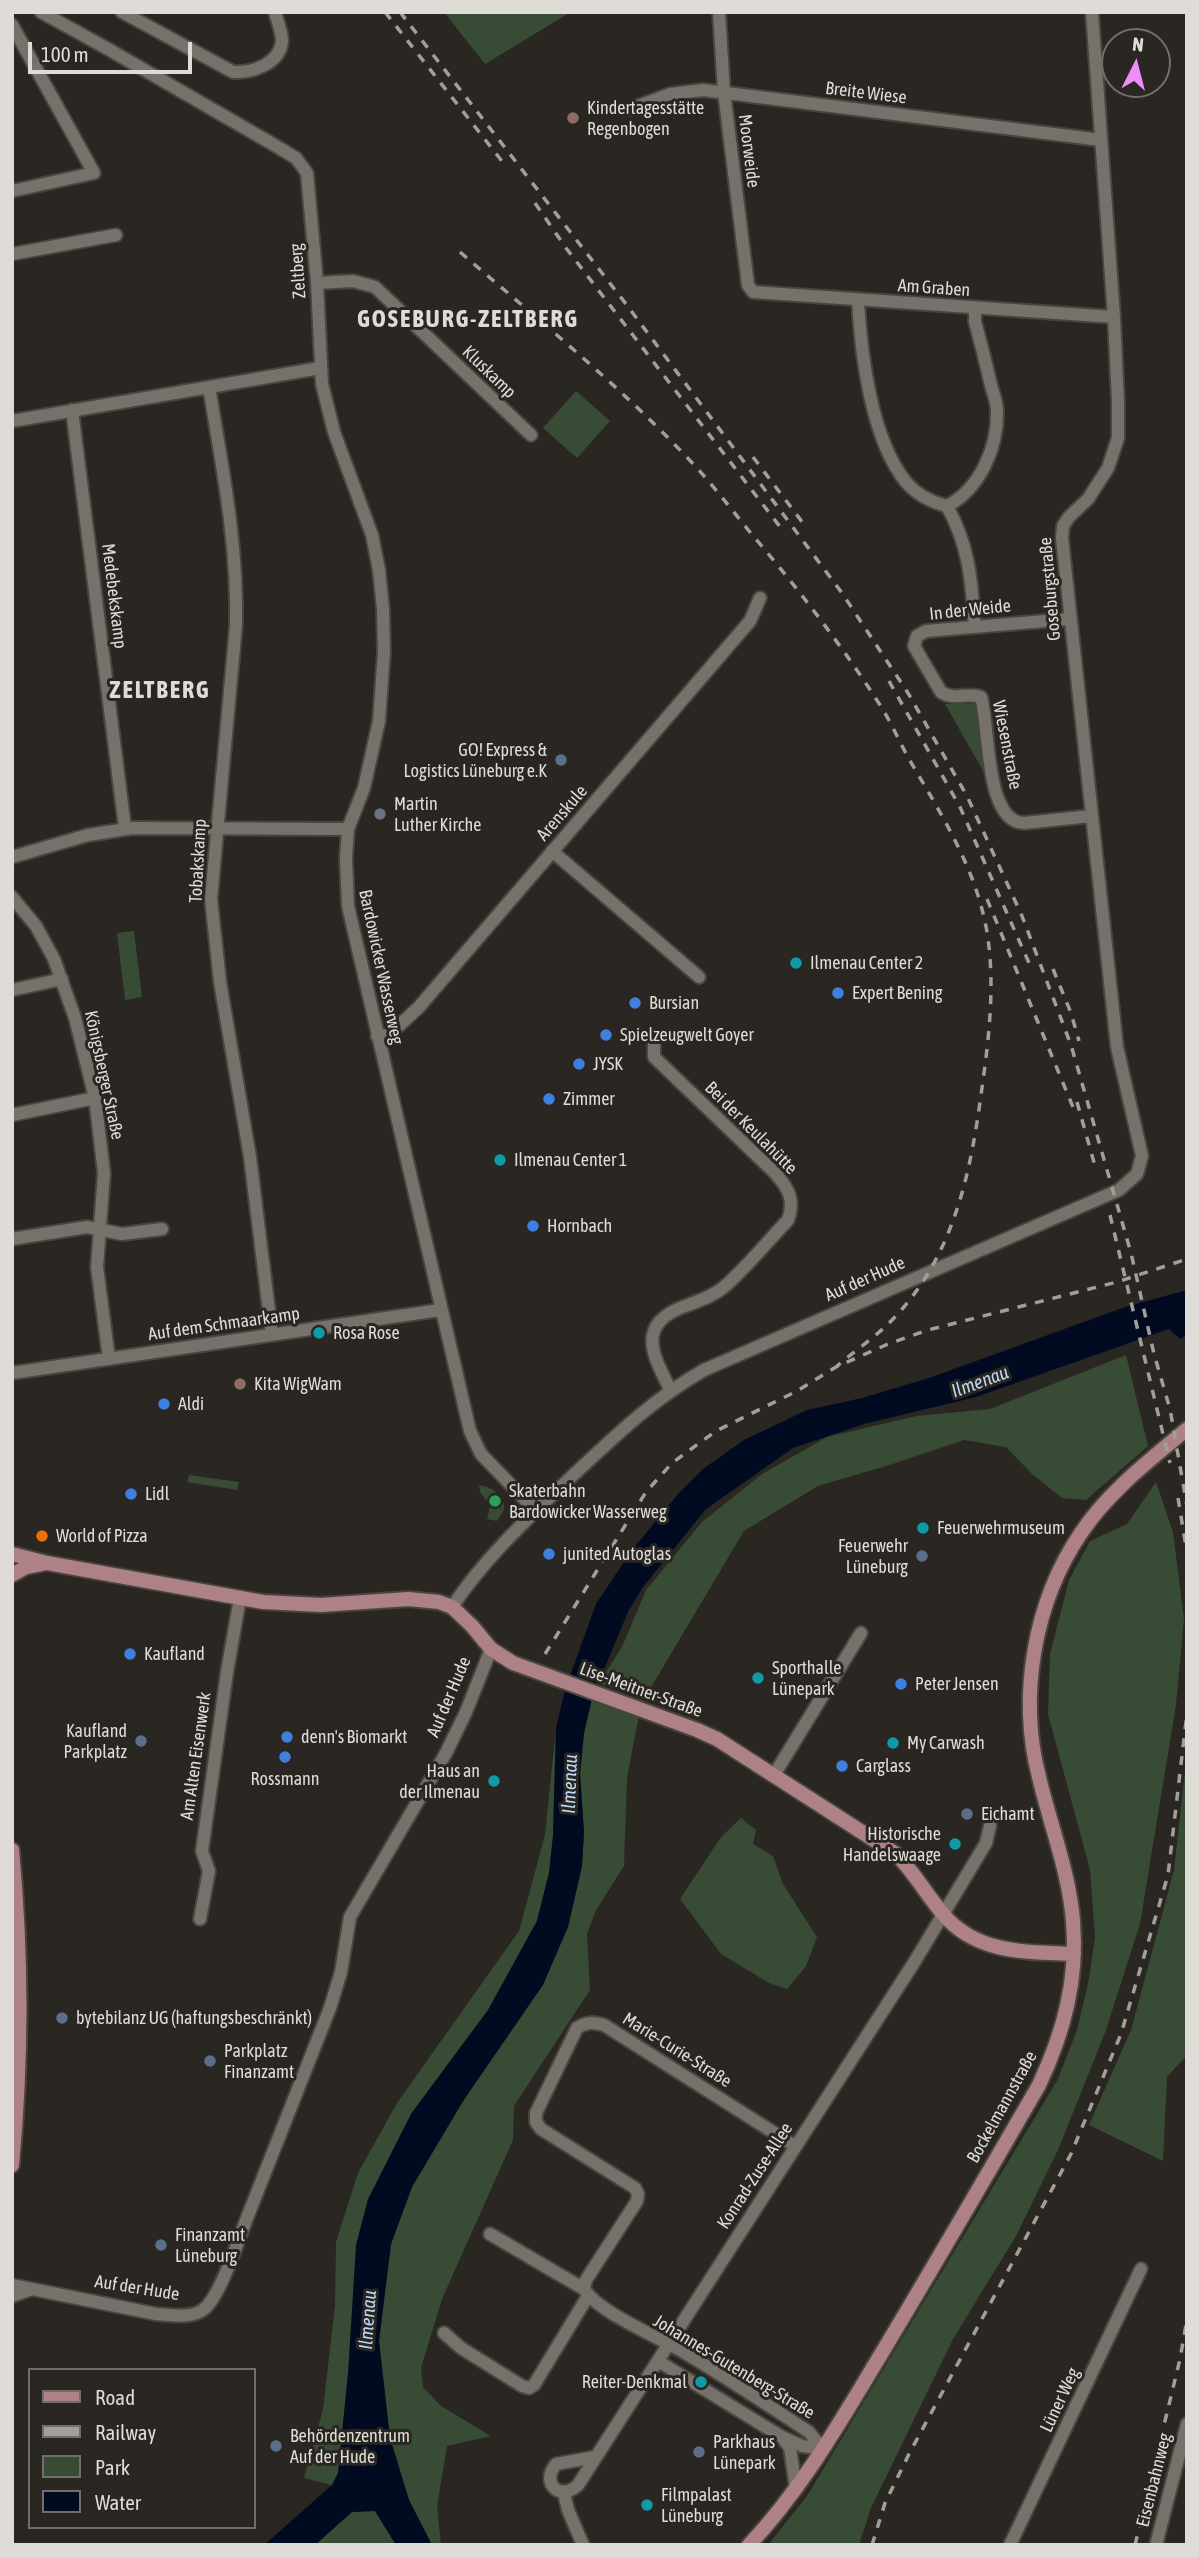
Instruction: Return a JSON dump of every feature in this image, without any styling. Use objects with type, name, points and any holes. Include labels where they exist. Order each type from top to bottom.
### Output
[{"type":"main road","name":"Bockelmannstraße","points":[[750,2545],[774,2518],[823,2449],[933,2268],[1040,2085],[1064,2024],[1072,1989],[1073,1919],[1065,1871],[1038,1774],[1032,1738],[1030,1698],[1034,1654],[1044,1611],[1056,1578],[1081,1532],[1127,1481],[1187,1429]]},
{"type":"main road","points":[[12,1553],[47,1563],[240,1598],[296,1605],[423,1599],[452,1607]]},
{"type":"main road","points":[[12,1575],[26,1567],[47,1563]]},
{"type":"main road","name":"Auf der Hude","points":[[452,1607],[491,1649]]},
{"type":"main road","name":"Lise-Meitner-Straße","points":[[491,1649],[513,1663],[645,1709],[717,1739],[896,1854],[943,1914],[966,1934],[994,1948],[1074,1954]]},
{"type":"main road","points":[[12,1850],[18,1915],[20,2016],[19,2077],[12,2165]]},
{"type":"street","name":"Zeltberg","points":[[41,12],[296,158],[307,173],[317,283],[320,368]]},
{"type":"street","points":[[122,12],[233,72],[255,71],[279,51],[282,42],[275,12]]},
{"type":"street","name":"Moorweide","points":[[719,12],[724,92],[748,285],[753,292]]},
{"type":"street","name":"Goseburgstraße","points":[[1092,12],[1114,317],[1118,438],[1108,468],[1098,485],[1063,526],[1064,570],[1117,1047],[1142,1156],[1137,1174]]},
{"type":"street","points":[[12,25],[94,173],[12,191]]},
{"type":"street","name":"Breite Wiese","points":[[630,109],[678,93],[703,90],[1101,140]]},
{"type":"street","points":[[12,254],[116,235]]},
{"type":"street","name":"Kluskamp","points":[[317,283],[353,281],[375,287],[531,435]]},
{"type":"street","name":"Am Graben","points":[[753,292],[1114,317]]},
{"type":"street","points":[[858,301],[864,366],[884,439],[906,482],[933,503],[947,506],[961,499],[972,488],[991,450],[997,429],[997,408],[975,322],[975,308]]},
{"type":"street","points":[[12,421],[320,368]]},
{"type":"street","name":"Bardowicker Wasserweg","points":[[320,368],[334,432],[374,543],[383,609],[383,672],[378,730],[364,788],[348,829],[348,906],[464,1409],[481,1454],[536,1511]]},
{"type":"street","name":"Tobakskamp","points":[[209,387],[229,508],[237,590],[235,643],[211,888],[218,962],[250,1157],[272,1335]]},
{"type":"street","name":"Medebekskamp","points":[[72,410],[125,828]]},
{"type":"street","points":[[947,506],[958,526],[969,559],[975,627]]},
{"type":"street","name":"Arenskule","points":[[377,1036],[389,1035],[419,1007],[750,621],[760,598]]},
{"type":"street","name":"In der Weide","points":[[916,636],[926,631],[1069,618]]},
{"type":"street","name":"Wiesenstraße","points":[[916,636],[914,646],[941,692],[947,696],[981,697],[995,791],[1010,819],[1015,823],[1024,823],[1091,816]]},
{"type":"street","points":[[12,857],[88,835],[125,828],[348,829]]},
{"type":"street","points":[[551,851],[699,977]]},
{"type":"street","name":"Königsberger Straße","points":[[12,897],[47,944],[62,979],[75,1018],[95,1098],[104,1173],[97,1250],[98,1289],[109,1359]]},
{"type":"street","points":[[12,990],[62,979]]},
{"type":"street","name":"Bei der Keulahütte","points":[[654,1044],[654,1058],[776,1174],[789,1190],[792,1199],[788,1220],[724,1286],[708,1297],[670,1312],[656,1326],[652,1336],[652,1350],[670,1389]]},
{"type":"street","points":[[12,1115],[95,1098]]},
{"type":"street","name":"Auf der Hude","points":[[452,1607],[488,1557],[636,1417],[670,1389],[704,1370],[1119,1190],[1137,1174]]},
{"type":"street","points":[[12,1239],[87,1227],[121,1234],[162,1228]]},
{"type":"street","name":"Auf dem Schmaarkamp","points":[[12,1373],[440,1310]]},
{"type":"street","name":"Am Alten Eisenwerk","points":[[200,1919],[209,1871],[202,1851],[240,1598]]},
{"type":"street","points":[[774,1775],[860,1633]]},
{"type":"street","name":"Auf der Hude","points":[[12,2285],[173,2316],[203,2310],[213,2298],[336,1991],[350,1917],[446,1753],[463,1719],[491,1649]]},
{"type":"street","points":[[943,1914],[986,1843],[990,1826]]},
{"type":"street","name":"Konrad-Zuse-Allee","points":[[564,2493],[578,2486],[943,1914]]},
{"type":"street","name":"Marie-Curie-Straße","points":[[586,2293],[586,2280],[637,2201],[638,2194],[635,2188],[541,2129],[536,2122],[536,2113],[577,2028],[594,2022],[604,2025],[795,2146]]},
{"type":"street","name":"Johannes-Gutenberg-Straße","points":[[489,2234],[586,2293],[651,2337],[669,2345],[809,2431],[823,2449]]},
{"type":"street","name":"Lüner Weg","points":[[1010,2545],[1141,2269]]},
{"type":"street","points":[[12,2296],[33,2289]]},
{"type":"street","points":[[444,2333],[463,2349],[529,2388],[534,2385],[586,2293]]},
{"type":"street","name":"Johannes-Gutenberg-Straße","points":[[658,2361],[782,2437],[802,2446],[823,2449]]},
{"type":"street","name":"Eisenbahnweg","points":[[1156,2545],[1187,2424]]},
{"type":"street","name":"Johannes-Gutenberg-Straße","points":[[782,2437],[790,2448],[796,2489]]},
{"type":"street","points":[[583,2545],[564,2493],[551,2484],[551,2470],[555,2465],[596,2456]]},
{"type":"green space","points":[[444,12],[571,12],[485,64]]},
{"type":"green space","points":[[576,391],[610,421],[577,458],[543,428]]},
{"type":"green space","points":[[945,704],[975,704],[986,776]]},
{"type":"green space","points":[[134,931],[142,997],[125,1000],[117,933]]},
{"type":"green space","points":[[1126,1355],[1148,1446],[1086,1500],[1062,1498],[1032,1474],[1006,1447],[964,1440],[818,1486],[744,1531],[644,1699],[599,1683],[622,1647],[646,1590],[702,1522],[762,1474],[827,1437],[916,1416],[990,1409]]},
{"type":"green space","points":[[189,1475],[239,1482],[237,1490],[187,1482]]},
{"type":"green space","points":[[1156,1482],[1173,1532],[1184,1619],[1176,1705],[1140,1924],[1105,2033],[1058,2150],[1016,2236],[953,2339],[871,2508],[859,2545],[768,2545],[807,2496],[1058,2079],[1077,2030],[1095,1937],[1090,1870],[1048,1714],[1050,1654],[1069,1580],[1090,1541],[1127,1524]]},
{"type":"green space","name":"Skaterbahn Bardowicker Wasserweg","points":[[479,1485],[493,1490],[502,1500],[504,1510],[497,1521],[487,1519],[490,1506],[480,1492]]},
{"type":"green space","points":[[592,1699],[639,1715],[627,1778],[624,1866],[596,1910],[587,1934],[590,1990],[514,2106],[513,2140],[442,2299],[421,2368],[423,2387],[441,2406],[491,2436],[447,2446],[437,2506],[441,2545],[432,2545],[409,2500],[390,2438],[379,2341],[391,2244],[412,2187],[568,1927],[582,1866],[584,1832],[580,1774],[584,1733]]},
{"type":"green space","points":[[556,1728],[553,1836],[549,1873],[537,1921],[488,2010],[411,2114],[348,2374],[338,2473],[332,2485],[304,2478],[323,2409],[335,2305],[336,2242],[358,2173],[397,2103],[519,1931],[545,1835]]},
{"type":"green space","points":[[1187,1753],[1187,2055],[1167,2077],[1163,2161],[1089,2125],[1131,2030],[1174,1870]]},
{"type":"green space","points":[[741,1818],[756,1830],[753,1844],[773,1856],[783,1884],[817,1937],[806,1966],[787,1989],[769,1983],[721,1954],[680,1899],[721,1837]]},
{"type":"green space","points":[[375,2511],[396,2545],[315,2545],[352,2512]]},
{"type":"water","name":"Ilmenau","points":[[1187,1290],[1187,1335],[1180,1339],[1169,1329],[976,1397],[864,1424],[793,1448],[706,1509],[643,1587],[628,1612],[592,1698],[584,1733],[580,1774],[584,1832],[582,1866],[568,1927],[543,1985],[461,2104],[412,2187],[391,2244],[379,2341],[390,2438],[409,2500],[432,2545],[396,2545],[375,2511],[352,2512],[315,2545],[264,2545],[332,2485],[338,2473],[348,2374],[356,2245],[368,2199],[411,2114],[488,2010],[537,1921],[549,1873],[553,1836],[556,1728],[565,1690],[596,1604],[629,1554],[677,1495],[703,1469],[744,1440],[807,1410],[862,1398],[932,1377],[1125,1307]]},
{"type":"railway","points":[[385,12],[505,165]]},
{"type":"railway","points":[[400,12],[626,304],[842,593],[908,693],[967,796],[1022,916],[1071,1045],[1131,1253],[1154,1354],[1170,1409],[1187,1506]]},
{"type":"railway","points":[[535,203],[566,248],[784,532]]},
{"type":"railway","points":[[460,252],[641,411],[704,476],[784,573],[834,638],[884,711],[956,842],[975,886],[987,932],[991,996],[980,1102],[963,1190],[943,1245],[913,1296],[886,1326],[836,1367]]},
{"type":"railway","points":[[753,457],[806,527]]},
{"type":"railway","points":[[889,681],[960,807],[1029,963]]},
{"type":"railway","points":[[987,899],[1075,1112]]},
{"type":"railway","points":[[1053,969],[1079,1041]]},
{"type":"railway","points":[[1077,1102],[1095,1166]]},
{"type":"railway","points":[[1110,1215],[1170,1463]]},
{"type":"railway","points":[[545,1654],[646,1492],[672,1463],[716,1431],[797,1391],[836,1367],[888,1344],[928,1330],[1117,1282],[1187,1259]]},
{"type":"railway","points":[[1178,1498],[1187,1553]]},
{"type":"railway","points":[[872,2545],[885,2503],[909,2454],[1071,2154],[1121,2034],[1168,1875],[1187,1713]]},
{"type":"railway","points":[[1135,2545],[1180,2359],[1187,2319]]},
{"type":"place","name":"Kindertagesstätte Regenbogen","points":[[573,118]]},
{"type":"place","name":"GO! Express & Logistics Lüneburg e.K","points":[[561,760]]},
{"type":"place","name":"Martin Luther Kirche","points":[[380,814]]},
{"type":"place","name":"Ilmenau Center 2","points":[[796,963]]},
{"type":"place","name":"Expert Bening","points":[[838,993]]},
{"type":"place","name":"Bursian","points":[[635,1003]]},
{"type":"place","name":"Spielzeugwelt Goyer","points":[[606,1035]]},
{"type":"place","name":"JYSK","points":[[579,1064]]},
{"type":"place","name":"Zimmer","points":[[549,1099]]},
{"type":"place","name":"Ilmenau Center 1","points":[[500,1160]]},
{"type":"place","name":"Hornbach","points":[[533,1226]]},
{"type":"place","name":"Rosa Rose","points":[[319,1333]]},
{"type":"place","name":"Kita WigWam","points":[[240,1384]]},
{"type":"place","name":"Aldi","points":[[164,1404]]},
{"type":"place","name":"Lidl","points":[[131,1494]]},
{"type":"place","name":"Skaterbahn Bardowicker Wasserweg","points":[[495,1501]]},
{"type":"place","name":"Feuerwehrmuseum","points":[[923,1528]]},
{"type":"place","name":"World of Pizza","points":[[42,1536]]},
{"type":"place","name":"junited Autoglas","points":[[549,1554]]},
{"type":"place","name":"Feuerwehr Lüneburg","points":[[922,1556]]},
{"type":"place","name":"Kaufland","points":[[130,1654]]},
{"type":"place","name":"Sporthalle Lünepark","points":[[758,1678]]},
{"type":"place","name":"Peter Jensen","points":[[901,1684]]},
{"type":"place","name":"denn's Biomarkt","points":[[287,1737]]},
{"type":"place","name":"Kaufland Parkplatz","points":[[141,1741]]},
{"type":"place","name":"My Carwash","points":[[893,1743]]},
{"type":"place","name":"Rossmann","points":[[285,1757]]},
{"type":"place","name":"Carglass","points":[[842,1766]]},
{"type":"place","name":"Haus an der Ilmenau","points":[[494,1781]]},
{"type":"place","name":"Eichamt","points":[[967,1814]]},
{"type":"place","name":"Historische Handelswaage","points":[[955,1844]]},
{"type":"place","name":"bytebilanz UG (haftungsbeschränkt)","points":[[62,2018]]},
{"type":"place","name":"Parkplatz Finanzamt","points":[[210,2061]]},
{"type":"place","name":"Finanzamt Lüneburg","points":[[161,2245]]},
{"type":"place","name":"Reiter-Denkmal","points":[[701,2382]]},
{"type":"place","name":"Behördenzentrum Auf der Hude","points":[[276,2446]]},
{"type":"place","name":"Parkhaus Lünepark","points":[[699,2452]]},
{"type":"place","name":"Filmpalast Lüneburg","points":[[647,2505]]},
{"type":"district","name":"GOSEBURG-ZELTBERG","points":[[468,319]]},
{"type":"district","name":"ZELTBERG","points":[[160,690]]}]
